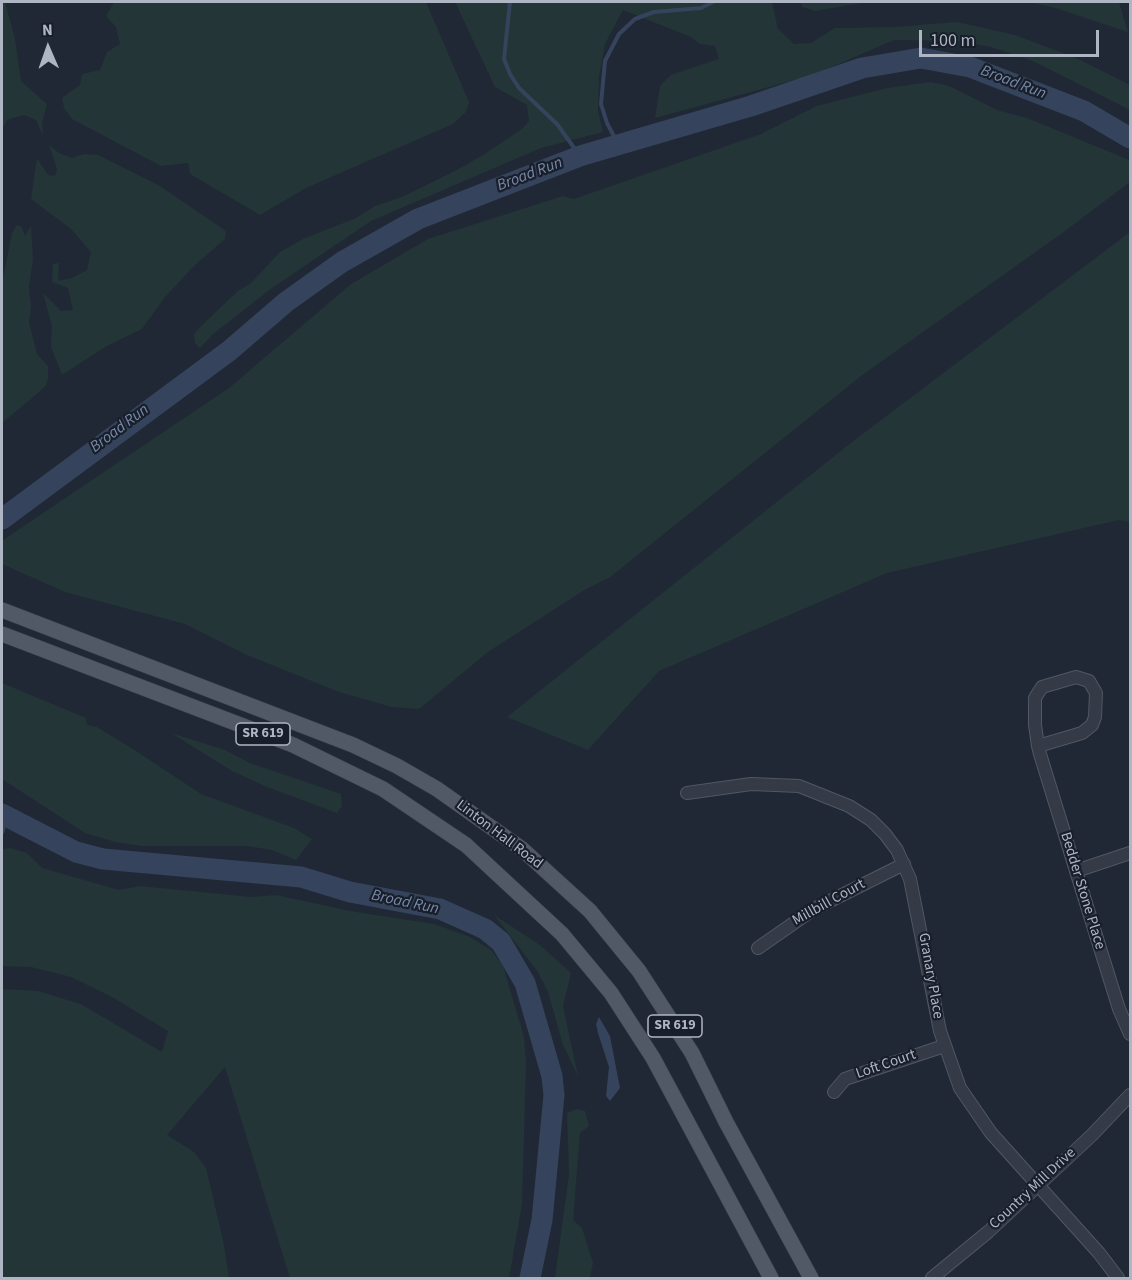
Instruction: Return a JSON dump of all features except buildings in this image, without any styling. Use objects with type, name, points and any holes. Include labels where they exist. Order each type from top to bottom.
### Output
[{"type":"main road","name":"Linton Hall Road","points":[[2,610],[370,753],[437,789],[522,849],[590,911],[639,971],[692,1053],[726,1122],[811,1278]]},
{"type":"main road","name":"Linton Hall Road","points":[[2,634],[293,745],[383,789],[466,845],[562,934],[611,993],[653,1058],[771,1278]]},
{"type":"street","name":"Bedder Stone Place","points":[[1038,746],[1082,733],[1092,725],[1096,693],[1089,681],[1076,677],[1046,684],[1037,692],[1035,724],[1038,746],[1076,872],[1119,1009],[1131,1034]]},
{"type":"street","name":"Granary Place","points":[[687,793],[751,784],[775,784],[809,789],[849,806],[871,820],[885,834],[904,864],[919,914],[944,1046],[960,1088],[976,1114],[1099,1252],[1118,1278]]},
{"type":"street","points":[[1076,872],[1131,853]]},
{"type":"street","name":"Millbill Court","points":[[758,948],[813,909],[904,864]]},
{"type":"street","name":"Loft Court","points":[[834,1092],[845,1079],[944,1046]]},
{"type":"street","name":"Country Mill Drive","points":[[932,1278],[1038,1186],[1131,1095]]},
{"type":"shaded area","points":[[2,2],[5,2],[15,39],[21,81],[47,104],[42,123],[43,136],[36,120],[24,115],[7,120],[2,130]]},
{"type":"shaded area","points":[[114,2],[426,2],[469,102],[466,112],[453,124],[306,188],[260,215],[190,174],[188,163],[161,166],[72,119],[64,108],[62,98],[80,85],[82,74],[100,70],[107,52],[120,44],[116,27],[106,16]]},
{"type":"shaded area","points":[[455,2],[772,2],[778,29],[794,44],[811,43],[835,28],[894,27],[957,22],[1015,35],[1076,58],[1130,85],[1130,110],[1033,61],[991,47],[957,41],[894,40],[813,75],[655,118],[660,86],[671,75],[719,59],[715,46],[700,44],[691,37],[623,10],[605,44],[599,77],[598,111],[603,132],[541,148],[371,221],[272,288],[213,334],[200,348],[195,343],[194,334],[239,290],[250,284],[280,252],[303,239],[356,218],[375,206],[402,197],[453,172],[522,129],[529,121],[527,105],[495,87]]},
{"type":"shaded area","points":[[800,2],[868,2],[815,11],[802,7]]},
{"type":"shaded area","points":[[1030,2],[1119,2],[1128,32],[1055,8]]},
{"type":"shaded area","points":[[931,82],[949,86],[997,110],[1027,118],[1127,159],[1130,161],[1130,182],[1061,234],[861,376],[609,578],[586,589],[488,652],[419,709],[392,707],[339,692],[247,655],[185,624],[65,592],[2,564],[2,541],[229,388],[351,284],[428,239],[563,196],[574,199],[761,134],[817,106],[887,88]]},
{"type":"shaded area","points":[[49,145],[59,153],[72,158],[84,154],[98,155],[160,186],[226,231],[225,239],[194,266],[165,297],[142,329],[105,347],[62,375],[51,347],[52,326],[43,293],[61,311],[73,310],[68,288],[52,282],[53,264],[59,263],[58,281],[72,278],[87,270],[91,252],[71,229],[31,199],[37,158],[48,175],[55,176],[57,169]]},
{"type":"shaded area","points":[[17,225],[22,227],[25,236],[31,226],[33,259],[29,287],[31,306],[29,322],[37,354],[48,366],[48,378],[46,385],[38,393],[2,423],[2,283],[12,233]]},
{"type":"shaded area","points":[[1130,232],[1130,522],[1119,520],[887,573],[659,671],[588,750],[507,717],[852,442]]},
{"type":"shaded area","points":[[2,683],[86,718],[87,725],[97,727],[201,794],[294,828],[312,839],[296,860],[272,850],[247,846],[142,846],[115,842],[85,833],[2,779]]},
{"type":"shaded area","points":[[171,733],[225,750],[250,763],[341,794],[342,806],[337,813],[267,787],[232,771]]},
{"type":"shaded area","points":[[10,848],[27,853],[42,868],[119,890],[140,886],[251,897],[276,895],[350,911],[434,924],[470,937],[491,950],[503,966],[524,1037],[526,1064],[522,1204],[509,1278],[290,1278],[225,1067],[167,1135],[194,1152],[206,1168],[223,1240],[229,1278],[2,1278],[2,989],[38,991],[81,1004],[162,1052],[168,1031],[112,997],[71,977],[31,967],[2,966],[2,849]]},
{"type":"shaded area","points":[[494,915],[540,945],[571,973],[563,1006],[578,1076],[563,1045],[548,992],[538,972]]},
{"type":"shaded area","points":[[577,1109],[585,1111],[589,1126],[580,1133],[573,1220],[582,1228],[593,1263],[590,1278],[555,1278],[569,1174],[567,1113]]},
{"type":"water","points":[[599,1017],[610,1036],[620,1088],[610,1101],[606,1096],[609,1067],[596,1024]]},
{"type":"waterway","points":[[510,2],[504,59],[510,74],[519,88],[557,124],[580,156]]},
{"type":"waterway","points":[[619,146],[607,123],[601,104],[605,61],[619,34],[635,19],[654,12],[701,8],[713,2]]},
{"type":"waterway","name":"Broad Run","points":[[2,519],[229,351],[286,302],[342,262],[418,219],[580,156],[751,106],[862,68],[921,58],[970,67],[1084,111],[1130,138]]},
{"type":"waterway","name":"Broad Run","points":[[2,814],[76,852],[103,859],[301,877],[350,892],[440,909],[485,929],[501,942],[525,983],[552,1076],[554,1095],[542,1220],[530,1278]]},
{"type":"waterway","points":[[2,833],[7,817]]}]
